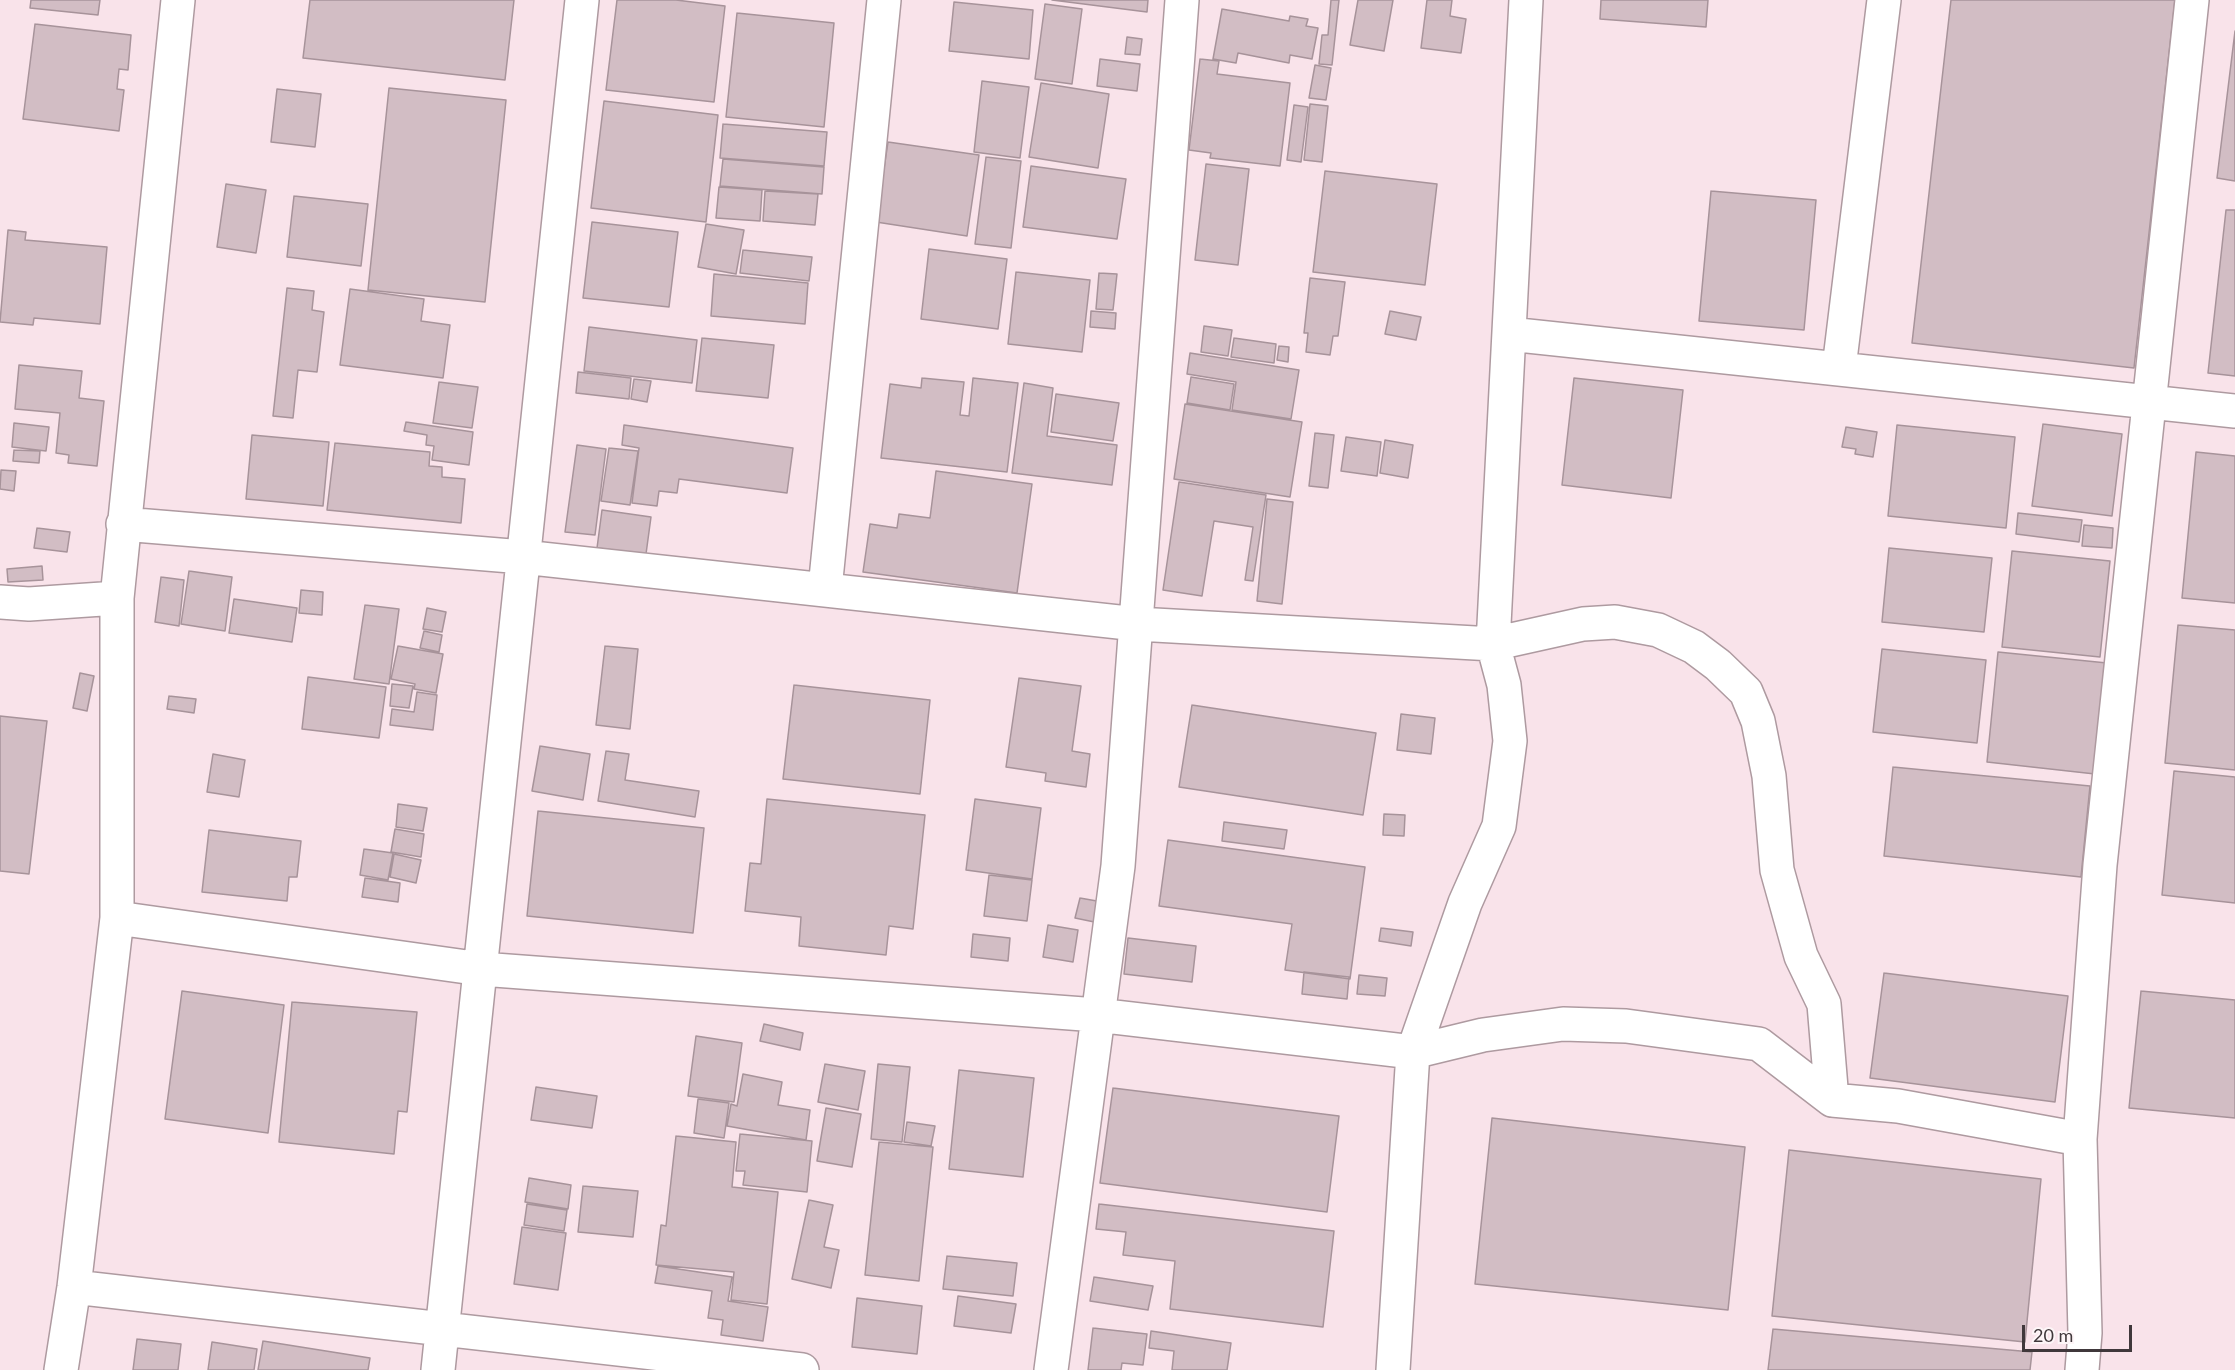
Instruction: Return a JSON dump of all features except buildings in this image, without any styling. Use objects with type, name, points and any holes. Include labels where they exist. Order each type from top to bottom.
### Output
[{"type":"street","points":[[61,1370],[74,1287],[117,918],[117,598],[178,0]]},
{"type":"street","points":[[438,1370],[582,0]]},
{"type":"street","points":[[825,589],[884,0]]},
{"type":"street","points":[[1051,1370],[1118,866],[1182,0]]},
{"type":"street","points":[[1392,1370],[1413,1052],[1465,903],[1499,826],[1510,741],[1504,685],[1493,644],[1526,0]]},
{"type":"street","points":[[1839,368],[1884,0]]},
{"type":"street","points":[[2082,1370],[2085,1333],[2080,1139],[2100,865],[2192,0]]},
{"type":"street","points":[[1509,334],[2235,411]]},
{"type":"street","points":[[123,524],[524,557],[1137,624],[1493,644],[1555,629],[1616,622],[1658,630],[1694,647],[1718,665],[1746,692],[1758,721],[1769,776],[1777,870],[1801,956],[1824,1004],[1832,1100]]},
{"type":"street","points":[[0,602],[29,604],[117,598]]},
{"type":"street","points":[[117,918],[481,969],[1097,1015],[1413,1052],[1482,1035],[1563,1024],[1626,1026],[1759,1044],[1832,1100],[1898,1106],[2080,1139]]},
{"type":"street","points":[[74,1287],[742,1367],[802,1370]]}]
